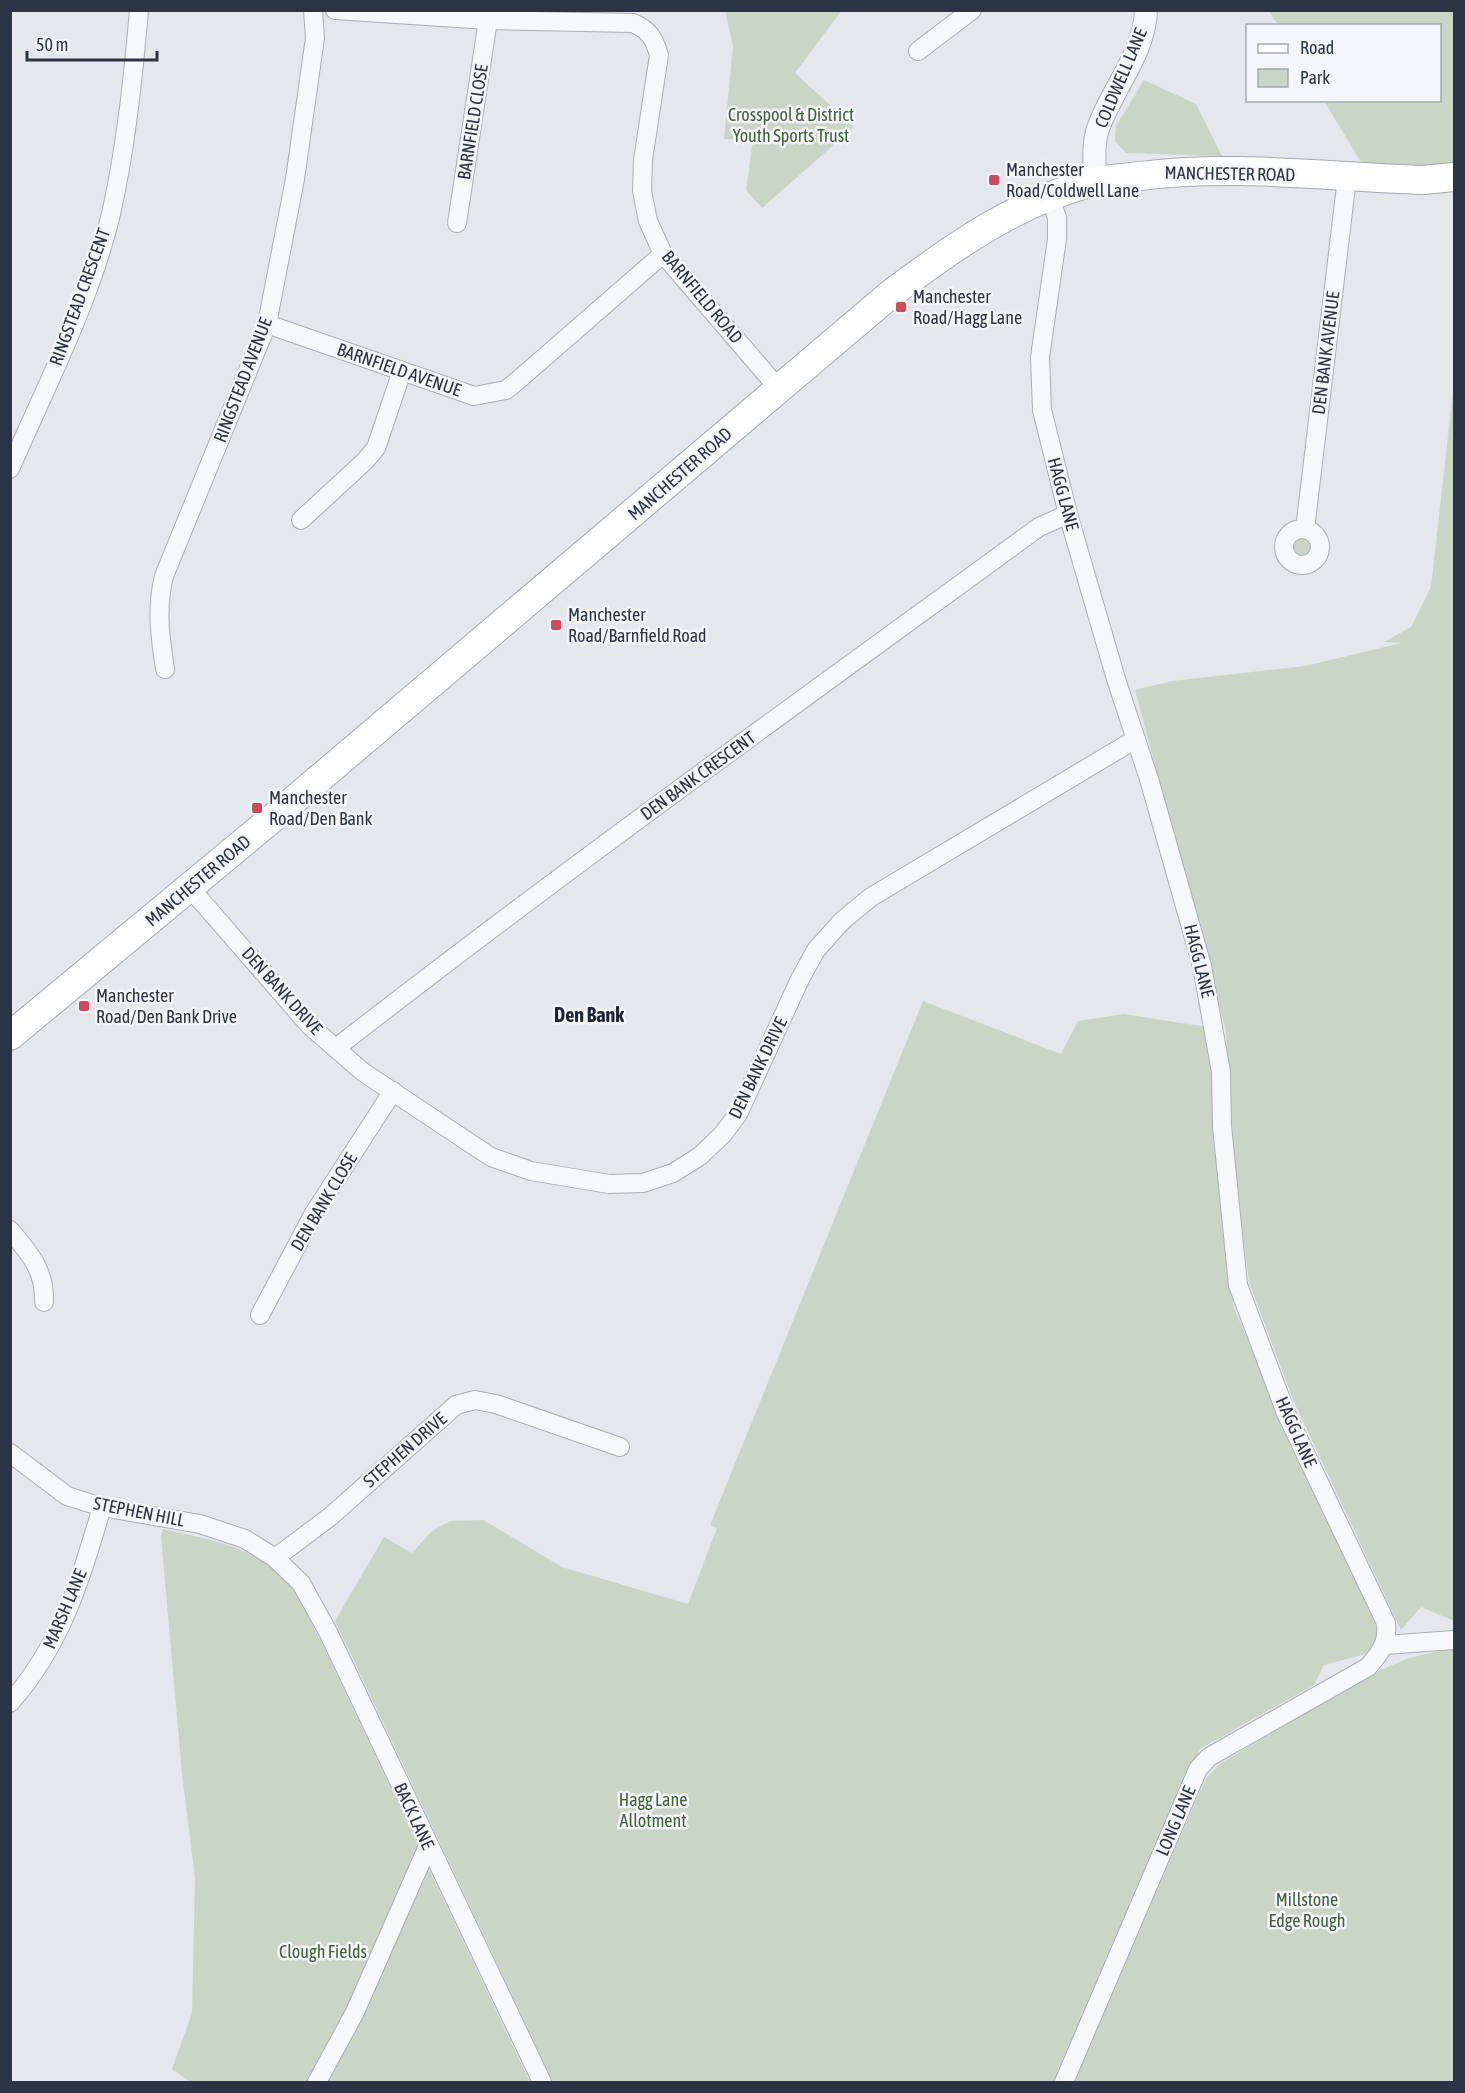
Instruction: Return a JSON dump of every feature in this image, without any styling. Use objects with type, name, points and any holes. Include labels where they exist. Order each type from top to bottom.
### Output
[{"type":"main road","name":"MANCHESTER ROAD","points":[[10,1036],[190,888],[892,293],[946,252],[1003,218],[1050,196],[1095,181],[1159,173],[1226,171],[1423,180],[1455,177]]},
{"type":"street","name":"RINGSTEAD CRESCENT","points":[[10,469],[89,282],[110,216],[131,93],[139,10]]},
{"type":"street","name":"RINGSTEAD AVENUE","points":[[165,669],[158,621],[159,599],[164,576],[267,324],[297,167],[315,38],[313,10]]},
{"type":"street","points":[[335,10],[488,20]]},
{"type":"street","points":[[918,51],[972,10]]},
{"type":"street","name":"COLDWELL LANE","points":[[1095,181],[1094,149],[1098,127],[1146,25],[1146,10]]},
{"type":"street","name":"BARNFIELD ROAD","points":[[488,20],[633,23],[646,28],[655,41],[659,54],[643,160],[642,191],[648,221],[663,254],[779,389]]},
{"type":"street","name":"BARNFIELD CLOSE","points":[[457,223],[488,20]]},
{"type":"street","name":"DEN BANK AVENUE","points":[[1305,529],[1347,178]]},
{"type":"street","name":"HAGG LANE","points":[[1050,196],[1057,218],[1057,239],[1040,357],[1042,410],[1068,514],[1149,779],[1202,966],[1215,1029],[1238,1285],[1286,1413],[1386,1623],[1385,1646]]},
{"type":"street","name":"BARNFIELD AVENUE","points":[[267,324],[474,396],[506,390],[663,254]]},
{"type":"street","points":[[301,520],[376,448],[402,371]]},
{"type":"street","name":"DEN BANK CRESCENT","points":[[336,1048],[504,918],[722,758],[1039,527],[1068,514]]},
{"type":"street","name":"DEN BANK DRIVE","points":[[190,888],[310,1026],[363,1072],[491,1157],[531,1171],[609,1184],[643,1182],[673,1173],[700,1156],[723,1134],[738,1114],[800,979],[816,950],[842,921],[871,897],[1136,740]]},
{"type":"street","name":"DEN BANK CLOSE","points":[[260,1315],[313,1215],[393,1091]]},
{"type":"street","points":[[10,1230],[37,1261],[44,1284],[44,1302]]},
{"type":"street","name":"STEPHEN DRIVE","points":[[275,1558],[331,1516],[456,1405],[475,1400],[496,1404],[620,1447]]},
{"type":"street","name":"STEPHEN HILL","points":[[10,1452],[67,1496],[102,1507],[200,1524],[245,1539],[275,1558]]},
{"type":"street","name":"MARSH LANE","points":[[10,1703],[31,1679],[59,1633],[77,1592],[102,1507]]},
{"type":"street","name":"BACK LANE","points":[[275,1558],[301,1583],[316,1608],[542,2082]]},
{"type":"street","points":[[1385,1646],[1455,1640]]},
{"type":"street","name":"LONG LANE","points":[[1064,2082],[1198,1769],[1209,1756],[1368,1667],[1385,1646]]},
{"type":"street","points":[[317,2082],[355,2012],[429,1846]]},
{"type":"green space","name":"Crosspool & District Youth Sports Trust","points":[[725,11],[841,11],[795,73],[854,127],[762,208],[746,190],[753,140],[724,139],[733,46]]},
{"type":"green space","points":[[1269,11],[1454,11],[1454,163],[1366,170],[1325,102],[1441,102],[1441,24],[1277,24]]},
{"type":"green space","points":[[1144,80],[1196,104],[1222,156],[1126,153],[1115,141],[1116,126]]},
{"type":"green space","points":[[1454,383],[1454,1621],[1421,1607],[1401,1630],[1294,1402],[1249,1282],[1229,1125],[1226,1031],[1135,690],[1172,681],[1305,666],[1402,643],[1384,642],[1411,627],[1431,587]]},
{"type":"green space","points":[[1298,537],[1306,537],[1312,543],[1312,551],[1306,557],[1298,557],[1292,551],[1292,543]]},
{"type":"green space","name":"Hagg Lane Allotment","points":[[923,1001],[1061,1054],[1078,1021],[1124,1014],[1207,1027],[1234,1308],[1279,1412],[1378,1623],[1373,1652],[1324,1665],[1314,1685],[1200,1749],[1054,2082],[553,2082],[335,1621],[384,1537],[412,1553],[432,1531],[450,1521],[483,1520],[562,1567],[688,1604],[717,1528],[710,1525]]},
{"type":"green space","name":"Clough Fields","points":[[163,1529],[235,1547],[267,1564],[282,1575],[294,1590],[320,1639],[530,2082],[191,2082],[172,2069],[192,2013],[195,1878],[182,1774],[161,1536]]},
{"type":"green space","name":"Millstone Edge Rough","points":[[1454,1648],[1454,2082],[1073,2082],[1205,1780],[1221,1763],[1369,1675],[1409,1658]]},
{"type":"place","name":"Manchester Road/Coldwell Lane","points":[[994,180]]},
{"type":"place","name":"Manchester Road/Hagg Lane","points":[[901,307]]},
{"type":"place","name":"Manchester Road/Barnfield Road","points":[[556,625]]},
{"type":"place","name":"Manchester Road/Den Bank","points":[[257,808]]},
{"type":"place","name":"Manchester Road/Den Bank Drive","points":[[84,1006]]},
{"type":"district","name":"Den Bank","points":[[589,1015]]}]
